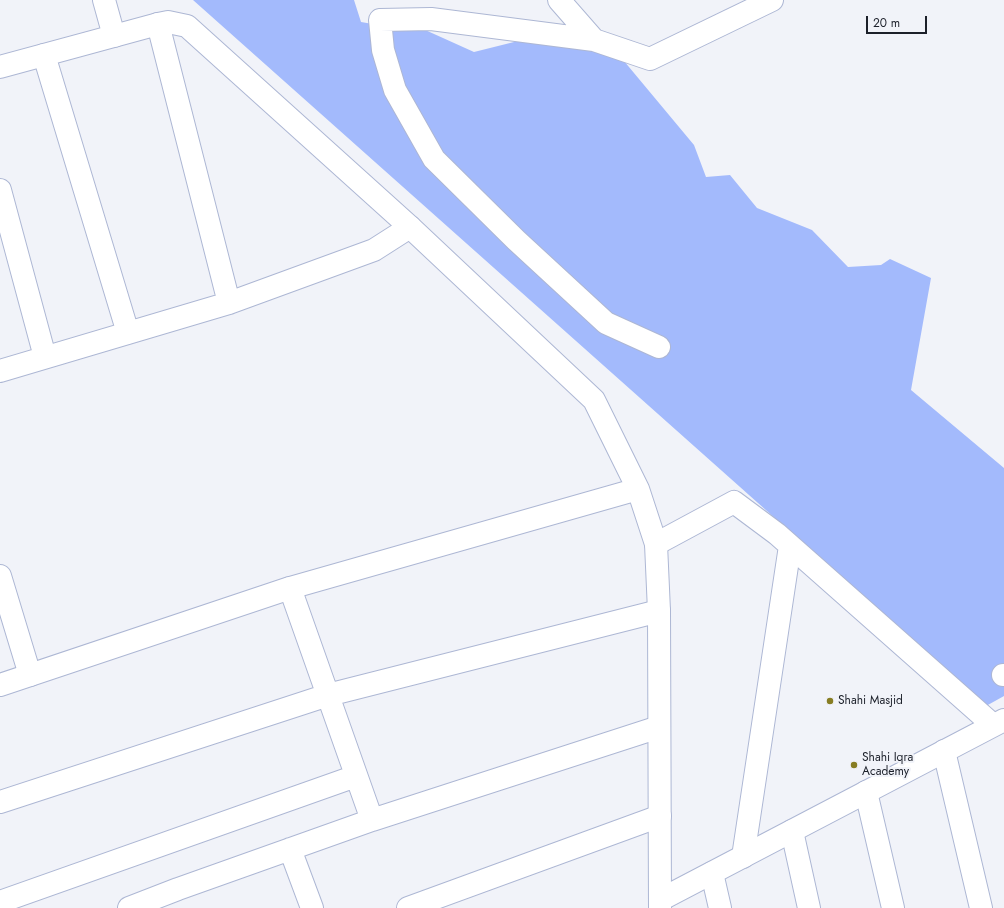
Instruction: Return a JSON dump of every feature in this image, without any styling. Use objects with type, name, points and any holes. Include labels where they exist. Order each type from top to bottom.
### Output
[{"type":"street","points":[[104,0],[114,36]]},
{"type":"street","points":[[559,0],[594,40]]},
{"type":"street","points":[[659,347],[606,323],[516,240],[434,159],[395,90],[383,50],[380,20],[431,20],[594,40],[650,59],[772,0]]},
{"type":"street","points":[[0,67],[158,24],[168,22],[187,26],[410,227],[594,400],[638,489],[656,544],[659,611],[660,727],[659,906]]},
{"type":"street","points":[[158,24],[229,303]]},
{"type":"street","points":[[44,55],[128,333]]},
{"type":"street","points":[[0,190],[45,357]]},
{"type":"street","points":[[0,371],[229,303],[374,250],[410,227]]},
{"type":"street","points":[[0,685],[290,588],[638,489]]},
{"type":"street","points":[[656,544],[734,502],[777,534],[999,723],[712,873],[659,906]]},
{"type":"street","points":[[743,857],[790,546]]},
{"type":"street","points":[[0,576],[30,675]]},
{"type":"street","points":[[290,588],[372,820]]},
{"type":"street","points":[[0,802],[328,695],[659,611]]},
{"type":"street","points":[[129,908],[372,820],[660,727]]},
{"type":"street","points":[[944,751],[981,908]]},
{"type":"street","points":[[0,902],[356,776]]},
{"type":"street","points":[[866,792],[893,908]]},
{"type":"street","points":[[408,908],[660,816]]},
{"type":"street","points":[[792,831],[808,908]]},
{"type":"street","points":[[290,849],[312,908]]},
{"type":"street","points":[[712,873],[720,908]]},
{"type":"shaded area","points":[[193,0],[354,0],[361,22],[396,28],[423,29],[474,52],[518,41],[588,49],[624,61],[694,145],[706,177],[730,175],[757,208],[812,230],[848,267],[881,265],[890,259],[931,278],[911,390],[1004,468],[1004,696],[986,706]]},
{"type":"place","name":"Shahi Masjid","points":[[830,701]]},
{"type":"place","name":"Shahi Iqra Academy","points":[[854,765]]}]
